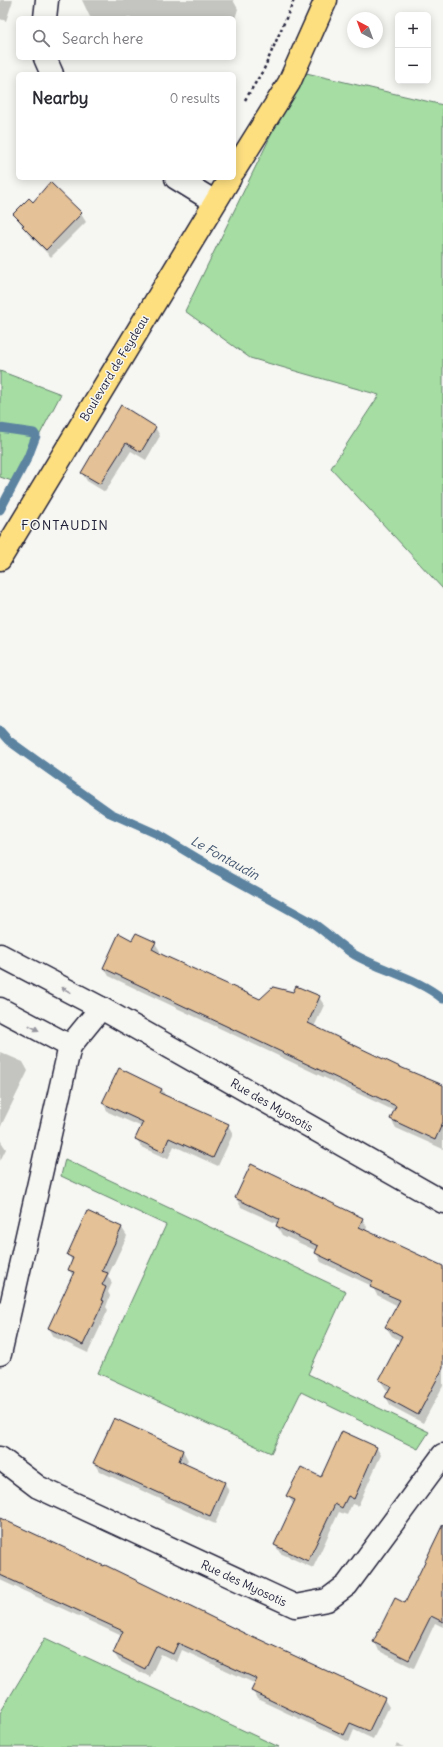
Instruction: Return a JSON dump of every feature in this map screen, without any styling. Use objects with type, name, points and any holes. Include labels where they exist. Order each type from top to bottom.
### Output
[{"type":"main road","points":[[236,169],[289,83],[326,0]]},
{"type":"main road","name":"Boulevard de Feydeau","points":[[0,560],[229,180]]},
{"type":"street","points":[[45,16],[47,0]]},
{"type":"street","points":[[46,60],[51,72]]},
{"type":"street","points":[[179,180],[215,202]]},
{"type":"street","name":"Rue des Myosotis","points":[[0,955],[101,1008],[443,1202]]},
{"type":"street","points":[[0,1354],[70,1046],[101,1008]]},
{"type":"street","points":[[0,1010],[70,1046]]},
{"type":"street","name":"Rue des Myosotis","points":[[0,1458],[38,1487],[295,1606],[327,1600],[347,1585],[443,1455]]},
{"type":"path","points":[[241,106],[264,69],[294,0]]},
{"type":"green space","points":[[302,72],[443,105],[443,589],[331,468],[379,395],[250,358],[185,311]]},
{"type":"green space","points":[[0,371],[61,394],[15,482],[0,477]]},
{"type":"green space","points":[[65,1159],[346,1291],[308,1374],[429,1432],[418,1449],[301,1392],[271,1453],[98,1373],[166,1225],[61,1176]]},
{"type":"green space","points":[[45,1638],[279,1747],[0,1747],[0,1713]]},
{"type":"building","points":[[50,182],[82,213],[46,250],[22,226],[24,225],[13,214],[29,198],[33,202]]},
{"type":"building","points":[[121,405],[156,427],[141,452],[126,443],[100,484],[81,473]]},
{"type":"building","points":[[119,933],[132,940],[136,933],[156,942],[152,949],[260,999],[273,987],[293,992],[296,986],[320,996],[308,1023],[400,1067],[443,1085],[443,1122],[435,1140],[390,1119],[396,1106],[103,968]]},
{"type":"building","points":[[119,1068],[162,1089],[160,1093],[229,1124],[213,1158],[169,1138],[163,1152],[135,1139],[143,1122],[102,1103]]},
{"type":"building","points":[[251,1164],[363,1218],[359,1227],[443,1266],[443,1368],[418,1415],[385,1397],[391,1386],[379,1380],[402,1336],[385,1327],[400,1300],[370,1287],[373,1281],[315,1253],[318,1246],[276,1226],[279,1219],[235,1198]]},
{"type":"building","points":[[87,1211],[122,1227],[102,1271],[108,1273],[102,1285],[106,1287],[101,1300],[104,1301],[83,1345],[48,1328],[74,1272],[68,1270],[73,1258],[67,1255]]},
{"type":"building","points":[[114,1418],[183,1450],[179,1461],[225,1482],[210,1516],[93,1463]]},
{"type":"building","points":[[342,1431],[377,1447],[354,1499],[348,1496],[342,1508],[335,1504],[308,1561],[274,1545],[295,1500],[286,1496],[301,1467],[321,1477]]},
{"type":"building","points":[[0,1518],[104,1566],[105,1565],[252,1637],[385,1698],[369,1731],[350,1723],[344,1735],[251,1691],[257,1679],[178,1643],[173,1654],[156,1646],[145,1669],[113,1653],[123,1631],[0,1575]]},
{"type":"building","points":[[443,1524],[443,1622],[431,1616],[409,1660],[373,1642],[395,1598],[405,1603]]},
{"type":"waterway","name":"Le Fontaudin","points":[[0,428],[34,433],[36,436],[28,457],[0,510]]},
{"type":"waterway","name":"Le Fontaudin","points":[[0,731],[8,740],[110,813],[157,834],[212,867],[308,920],[355,955],[412,980],[443,999]]},
{"type":"district","name":"FONTAUDIN","points":[[65,525]]}]
